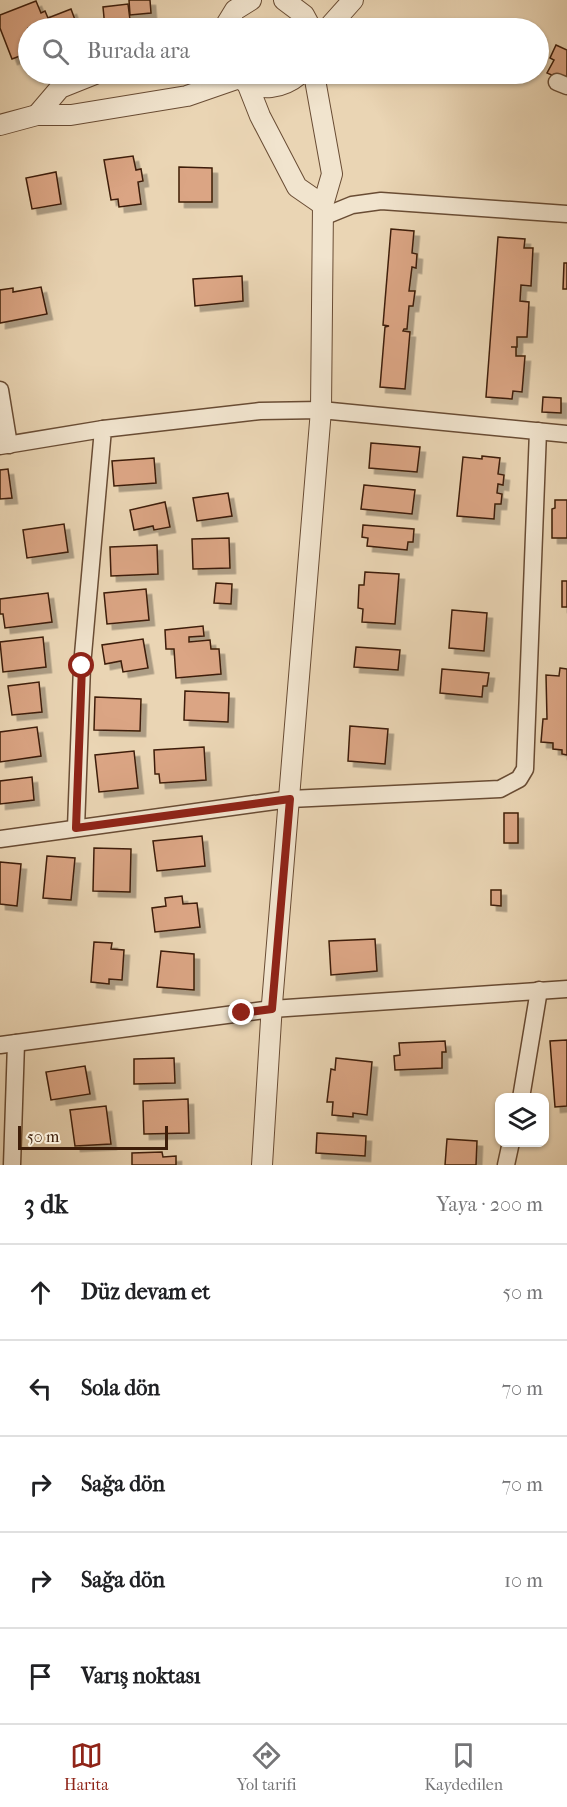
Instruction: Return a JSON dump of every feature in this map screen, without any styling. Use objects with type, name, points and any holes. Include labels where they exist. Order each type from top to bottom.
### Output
[{"type":"street","points":[[284,0],[296,6],[304,18]]},
{"type":"street","points":[[337,18],[353,0]]},
{"type":"street","points":[[229,18],[237,3]]},
{"type":"street","points":[[37,115],[60,88],[70,84]]},
{"type":"street","points":[[0,125],[37,115],[71,115],[187,96],[222,84]]},
{"type":"street","points":[[243,84],[297,187],[324,211]]},
{"type":"street","points":[[257,84],[269,88],[282,84]]},
{"type":"street","points":[[262,1165],[272,1009],[321,410],[324,211],[332,174],[316,84]]},
{"type":"street","points":[[324,211],[381,201],[567,214]]},
{"type":"street","points":[[0,390],[5,445],[103,429],[260,411],[321,410],[567,434]]},
{"type":"street","points":[[76,828],[82,666],[103,429]]},
{"type":"street","points":[[0,839],[290,799],[500,789],[519,779],[525,769],[538,431]]},
{"type":"street","points":[[12,1165],[8,1044],[272,1009],[567,989]]},
{"type":"street","points":[[521,1093],[539,990]]},
{"type":"street","points":[[506,1165],[510,1147]]},
{"type":"building","points":[[129,0],[150,0],[151,13],[130,15]]},
{"type":"building","points":[[36,1],[41,13],[45,11],[48,18],[18,18],[18,57],[12,59],[0,28],[0,15]]},
{"type":"building","points":[[128,4],[130,18],[104,18],[103,7]]},
{"type":"building","points":[[71,9],[74,18],[48,18]]},
{"type":"building","points":[[556,45],[567,50],[567,82],[549,74],[554,60],[550,58]]},
{"type":"building","points":[[133,156],[136,170],[141,169],[143,181],[138,182],[141,204],[119,207],[118,199],[111,200],[104,160]]},
{"type":"building","points":[[179,167],[212,168],[212,202],[179,202]]},
{"type":"building","points":[[56,172],[61,204],[32,209],[26,178]]},
{"type":"building","points":[[391,229],[414,231],[412,253],[417,254],[416,268],[412,267],[409,291],[415,291],[413,306],[409,306],[407,329],[403,331],[410,332],[405,389],[380,387],[385,327],[389,326],[383,325]]},
{"type":"building","points":[[498,237],[525,239],[524,248],[533,248],[531,286],[521,285],[520,301],[529,302],[527,337],[517,337],[516,347],[516,356],[525,356],[522,392],[513,391],[512,399],[486,397]]},
{"type":"building","points":[[564,263],[567,263],[567,289],[563,289]]},
{"type":"building","points":[[242,276],[243,301],[195,306],[193,279]]},
{"type":"building","points":[[41,287],[47,314],[0,323],[0,290],[13,288],[13,292]]},
{"type":"building","points":[[543,397],[561,398],[561,413],[542,412]]},
{"type":"building","points":[[371,443],[420,447],[417,472],[369,468]]},
{"type":"building","points":[[482,456],[500,458],[498,474],[504,475],[503,485],[498,484],[497,493],[502,494],[501,504],[495,504],[494,519],[457,516],[463,457],[482,459]]},
{"type":"building","points":[[154,458],[156,483],[114,486],[112,461]]},
{"type":"building","points":[[8,469],[12,498],[0,499],[0,470]]},
{"type":"building","points":[[364,485],[415,490],[412,514],[361,509]]},
{"type":"building","points":[[228,493],[232,516],[197,521],[193,498]]},
{"type":"building","points":[[555,500],[567,500],[567,538],[552,538],[552,509],[555,508]]},
{"type":"building","points":[[165,502],[170,527],[154,530],[153,526],[134,530],[130,510]]},
{"type":"building","points":[[64,524],[68,552],[27,558],[23,530]]},
{"type":"building","points":[[363,525],[414,529],[413,542],[408,542],[407,550],[367,546],[368,538],[362,537]]},
{"type":"building","points":[[229,538],[230,568],[193,569],[192,539]]},
{"type":"building","points":[[157,545],[158,574],[111,576],[110,547]]},
{"type":"building","points":[[365,572],[399,574],[395,624],[362,622],[363,609],[358,608],[359,585],[364,585]]},
{"type":"building","points":[[562,581],[567,581],[567,607],[562,607]]},
{"type":"building","points":[[216,583],[232,584],[231,604],[214,603]]},
{"type":"building","points":[[146,589],[149,620],[107,624],[104,593]]},
{"type":"building","points":[[48,593],[52,622],[5,628],[3,614],[0,614],[0,599]]},
{"type":"building","points":[[452,610],[487,613],[484,651],[449,648]]},
{"type":"building","points":[[203,626],[204,636],[189,637],[189,642],[210,640],[211,649],[219,649],[221,674],[176,678],[174,649],[166,649],[165,630]]},
{"type":"building","points":[[43,637],[46,667],[3,672],[0,642]]},
{"type":"building","points":[[143,639],[148,668],[123,672],[121,661],[105,664],[102,645]]},
{"type":"building","points":[[356,647],[400,650],[398,670],[354,667]]},
{"type":"building","points":[[560,668],[567,669],[567,755],[562,754],[562,750],[553,749],[553,743],[541,742],[543,719],[547,719],[546,675],[559,676]]},
{"type":"building","points":[[442,669],[489,673],[487,686],[483,686],[482,697],[440,693]]},
{"type":"building","points":[[39,682],[42,712],[12,715],[8,686]]},
{"type":"building","points":[[185,691],[229,693],[228,722],[184,720]]},
{"type":"building","points":[[95,697],[141,699],[140,731],[94,730]]},
{"type":"building","points":[[350,726],[388,729],[385,764],[348,761]]},
{"type":"building","points":[[37,727],[41,756],[0,762],[0,732]]},
{"type":"building","points":[[204,747],[206,780],[160,783],[159,774],[155,774],[154,750]]},
{"type":"building","points":[[134,751],[138,788],[99,792],[95,755]]},
{"type":"building","points":[[32,777],[34,800],[0,804],[0,781]]},
{"type":"building","points":[[504,813],[518,813],[518,843],[504,843]]},
{"type":"building","points":[[202,836],[205,866],[157,871],[153,841]]},
{"type":"building","points":[[94,848],[131,849],[130,892],[93,891]]},
{"type":"building","points":[[47,856],[75,858],[71,900],[43,898]]},
{"type":"building","points":[[0,862],[21,864],[17,906],[0,904]]},
{"type":"building","points":[[491,890],[501,890],[501,906],[491,905]]},
{"type":"building","points":[[182,896],[183,904],[197,903],[200,927],[155,932],[152,908],[166,906],[165,898]]},
{"type":"building","points":[[375,939],[377,971],[331,975],[329,941]]},
{"type":"building","points":[[94,942],[112,943],[111,949],[124,950],[122,980],[109,979],[109,984],[91,982]]},
{"type":"building","points":[[161,951],[194,954],[194,990],[157,987]]},
{"type":"building","points":[[567,1040],[567,1106],[555,1107],[550,1041]]},
{"type":"building","points":[[445,1041],[446,1052],[442,1052],[442,1068],[395,1070],[394,1056],[400,1055],[399,1043]]},
{"type":"building","points":[[174,1058],[175,1083],[134,1084],[134,1059]]},
{"type":"building","points":[[336,1058],[372,1062],[367,1115],[353,1113],[353,1117],[332,1115],[333,1102],[327,1102],[331,1069],[335,1070]]},
{"type":"building","points":[[85,1066],[90,1094],[51,1100],[46,1072]]},
{"type":"building","points":[[188,1099],[189,1133],[144,1134],[143,1101]]},
{"type":"building","points":[[106,1106],[111,1144],[75,1146],[70,1110]]},
{"type":"building","points":[[317,1133],[366,1136],[365,1156],[316,1153]]},
{"type":"building","points":[[447,1139],[477,1141],[476,1165],[445,1165]]},
{"type":"building","points":[[162,1152],[163,1157],[176,1156],[176,1165],[132,1165],[132,1153]]},
{"type":"route","points":[[82,666],[76,828],[290,799],[272,1009],[242,1013]]}]
